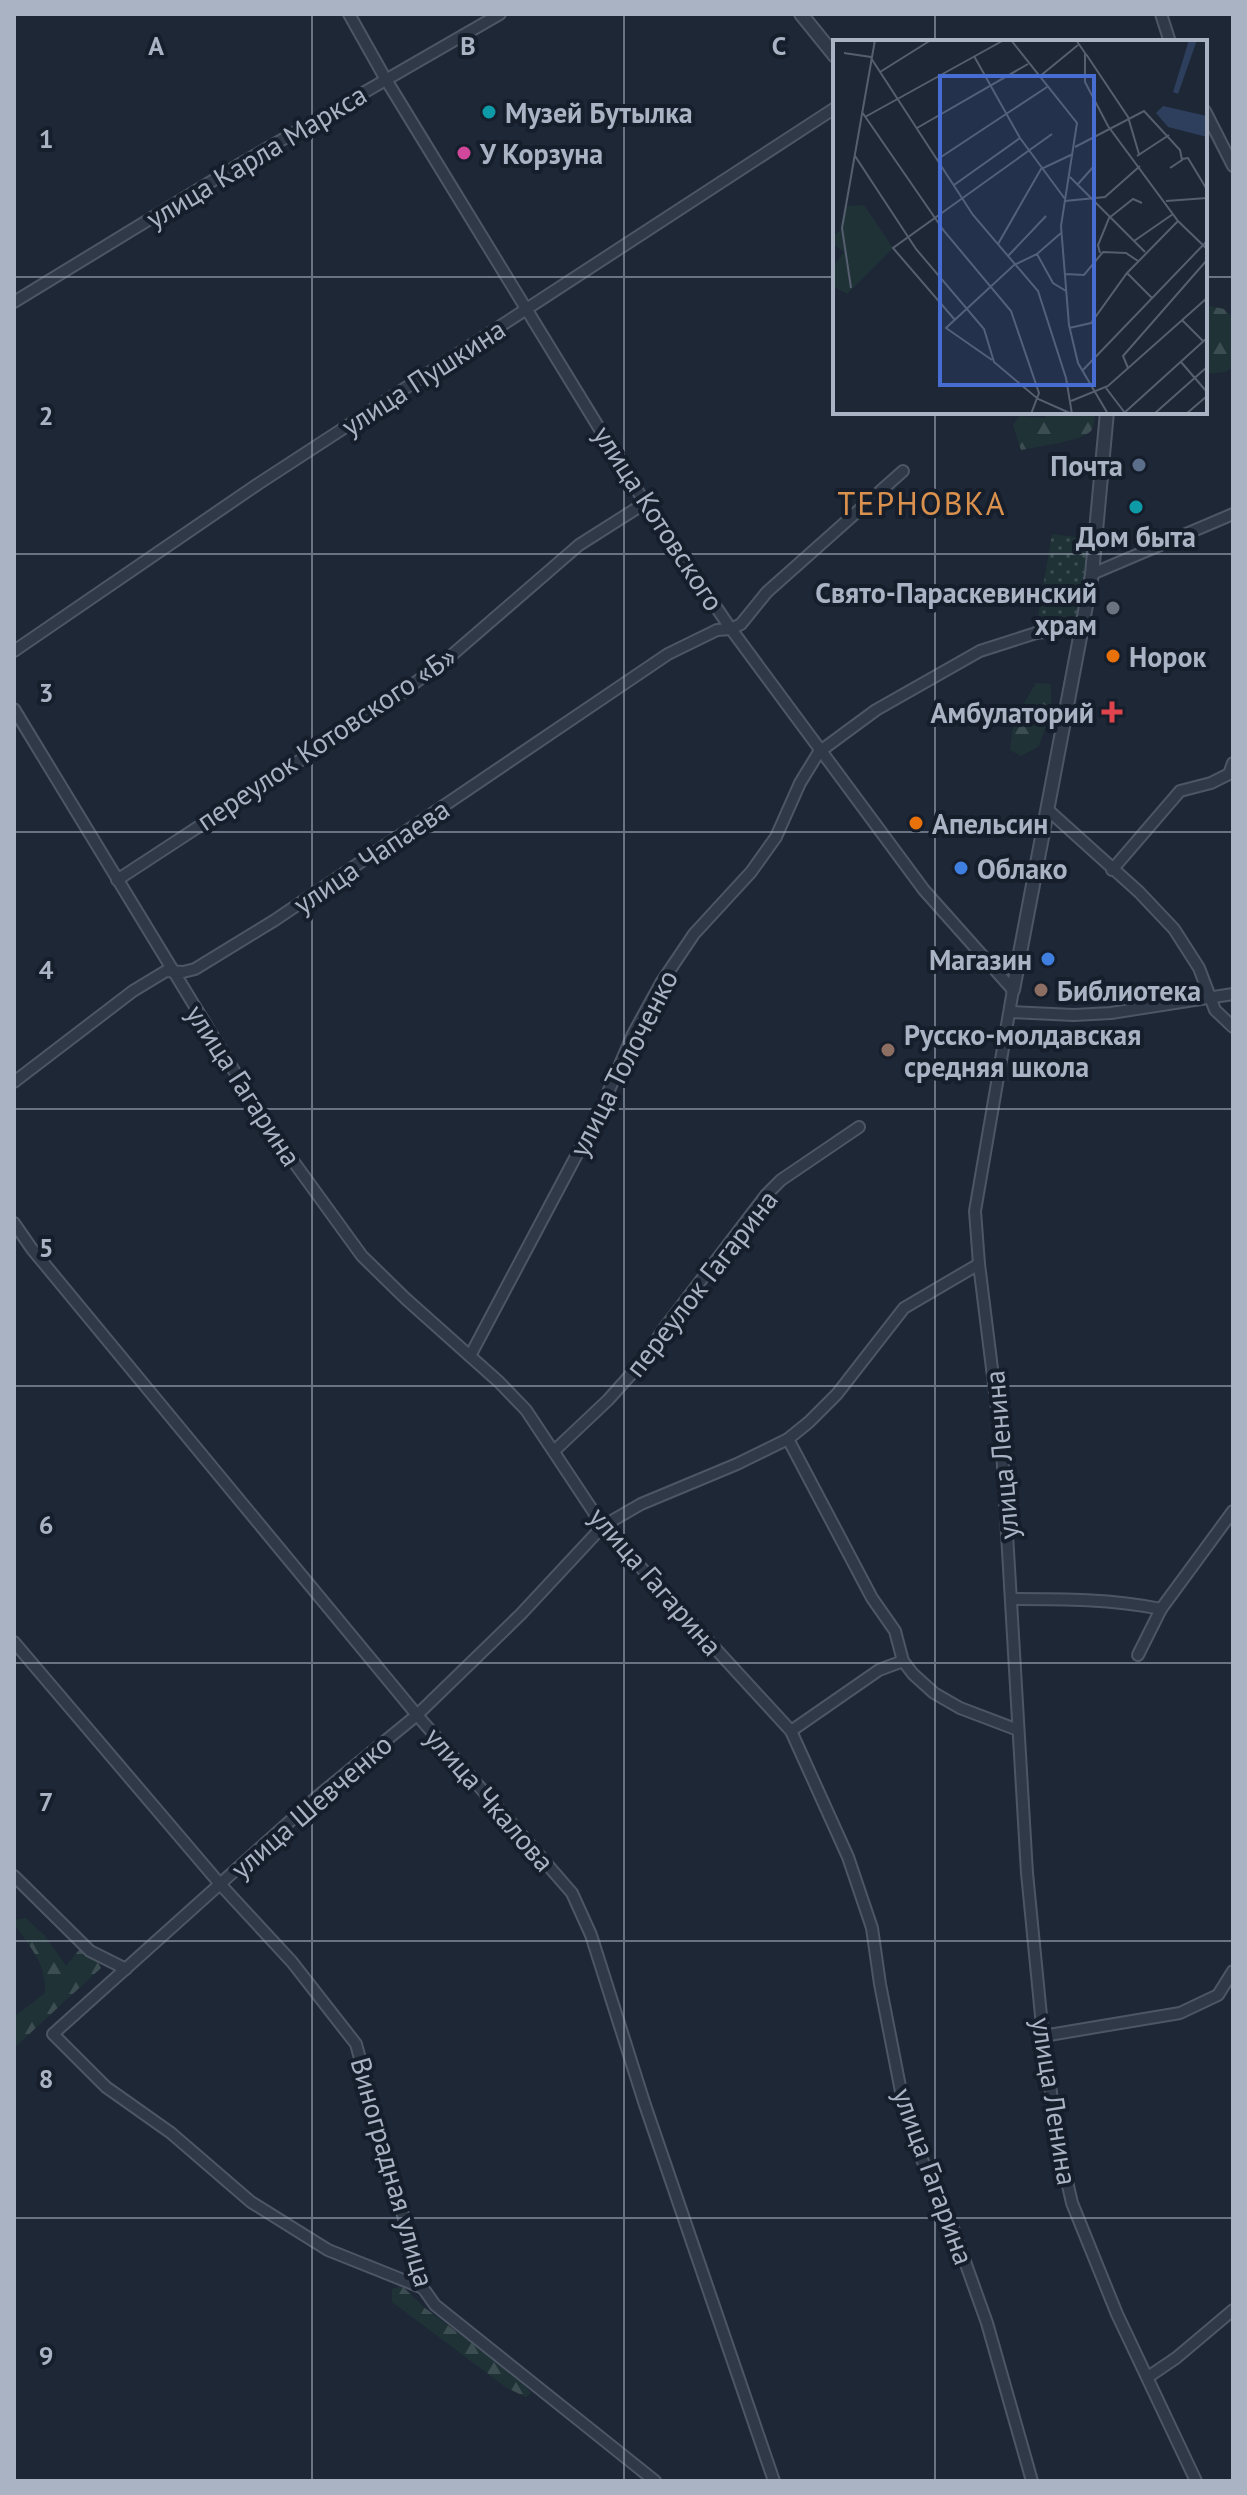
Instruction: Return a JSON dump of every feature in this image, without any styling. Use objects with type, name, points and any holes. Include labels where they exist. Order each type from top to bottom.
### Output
[{"type":"street","name":"улица Котовского","points":[[349,14],[645,503],[819,752],[924,890],[1013,990]]},
{"type":"street","name":"улица Карла Маркса","points":[[14,302],[385,78],[500,14]]},
{"type":"street","points":[[801,14],[833,54]]},
{"type":"street","points":[[1161,14],[1169,40]]},
{"type":"street","name":"улица Пушкина","points":[[14,651],[258,484],[833,109]]},
{"type":"street","points":[[1207,115],[1233,166]]},
{"type":"street","name":"улица Ленина","points":[[1107,414],[1092,574],[1013,990],[975,1211],[1002,1449],[1027,1873],[1043,2036],[1058,2142],[1072,2203],[1117,2314],[1196,2481]]},
{"type":"street","points":[[731,629],[741,624],[767,592],[903,471]]},
{"type":"street","name":"переулок Котовского «Б»","points":[[117,880],[391,701],[453,654],[579,545],[645,503]]},
{"type":"street","points":[[1092,574],[1233,514]]},
{"type":"street","name":"улица Толоченко","points":[[470,1356],[601,1109],[633,1034],[661,983],[694,934],[751,872],[776,837],[800,783],[819,752],[876,710],[980,651],[1036,633],[1082,628]]},
{"type":"street","name":"улица Чапаева","points":[[14,1082],[159,974],[195,969],[275,920],[668,654],[717,630],[731,629]]},
{"type":"street","name":"улица Гагарина","points":[[14,709],[267,1125],[362,1256],[526,1410],[603,1526],[791,1731],[848,1857],[872,1928],[904,2107],[987,2323],[1032,2481]]},
{"type":"street","points":[[1112,870],[1180,791],[1211,783],[1229,774],[1233,763]]},
{"type":"street","points":[[1048,810],[1139,892],[1174,929],[1199,968],[1215,1010],[1233,1027]]},
{"type":"street","points":[[1010,1012],[1111,1013],[1233,994]]},
{"type":"street","name":"переулок Гагарина","points":[[554,1451],[608,1400],[642,1362],[681,1305],[766,1195],[781,1180],[859,1127]]},
{"type":"street","name":"улица Чкалова","points":[[14,1223],[32,1249],[417,1715],[572,1893],[583,1914],[774,2481]]},
{"type":"street","name":"улица Шевченко","points":[[406,2281],[328,2250],[251,2202],[171,2133],[106,2087],[53,2034],[318,1796],[417,1715],[521,1614],[603,1526],[641,1504],[788,1439],[837,1394],[904,1308],[979,1264]]},
{"type":"street","points":[[788,1439],[872,1598],[895,1631],[903,1661],[934,1693],[960,1708],[1018,1730]]},
{"type":"street","points":[[1138,1655],[1161,1609],[1233,1511]]},
{"type":"street","points":[[1013,1599],[1086,1599],[1161,1609]]},
{"type":"street","name":"Виноградная улица","points":[[14,1642],[220,1884],[300,1972],[356,2044],[423,2288],[435,2305],[655,2481]]},
{"type":"street","points":[[791,1731],[879,1670],[903,1661]]},
{"type":"street","points":[[14,1876],[90,1951],[126,1969]]},
{"type":"street","points":[[1043,2036],[1180,2013],[1218,1995],[1233,1971]]},
{"type":"street","points":[[417,2265],[406,2281],[423,2288]]},
{"type":"street","points":[[1148,2377],[1176,2358],[1233,2310]]},
{"type":"green space","points":[[1207,305],[1224,309],[1233,318],[1233,367],[1225,372],[1207,374]]},
{"type":"green space","points":[[1046,414],[1095,414],[1093,427],[1086,435],[1021,450],[1013,425],[1019,416],[1045,418]]},
{"type":"green space","points":[[1052,534],[1090,539],[1075,622],[1037,622]]},
{"type":"green space","points":[[1036,683],[1050,684],[1051,707],[1039,746],[1021,756],[1010,750],[1014,720]]},
{"type":"green space","points":[[26,1918],[45,1936],[66,1966],[79,1950],[95,1957],[101,1968],[14,2048],[14,2017],[45,1993],[40,1964],[14,1924],[14,1920]]},
{"type":"green space","points":[[402,2286],[425,2308],[518,2378],[531,2393],[526,2397],[507,2388],[392,2302],[392,2289]]},
{"type":"place","name":"Музей Бутылка","points":[[489,112]]},
{"type":"place","name":"У Корзуна","points":[[464,153]]},
{"type":"place","name":"Почта","points":[[1139,465]]},
{"type":"place","name":"Дом быта","points":[[1136,507]]},
{"type":"place","name":"Свято-Параскевинский храм","points":[[1113,608]]},
{"type":"place","name":"Норок","points":[[1113,656]]},
{"type":"place","name":"Амбулаторий","points":[[1112,712]]},
{"type":"place","name":"Апельсин","points":[[916,823]]},
{"type":"place","name":"Облако","points":[[961,868]]},
{"type":"place","name":"Магазин","points":[[1048,959]]},
{"type":"place","name":"Библиотека","points":[[1041,990]]},
{"type":"place","name":"Русско-молдавская средняя школа","points":[[888,1050]]},
{"type":"district","name":"ТЕРНОВКА","points":[[922,503]]}]
